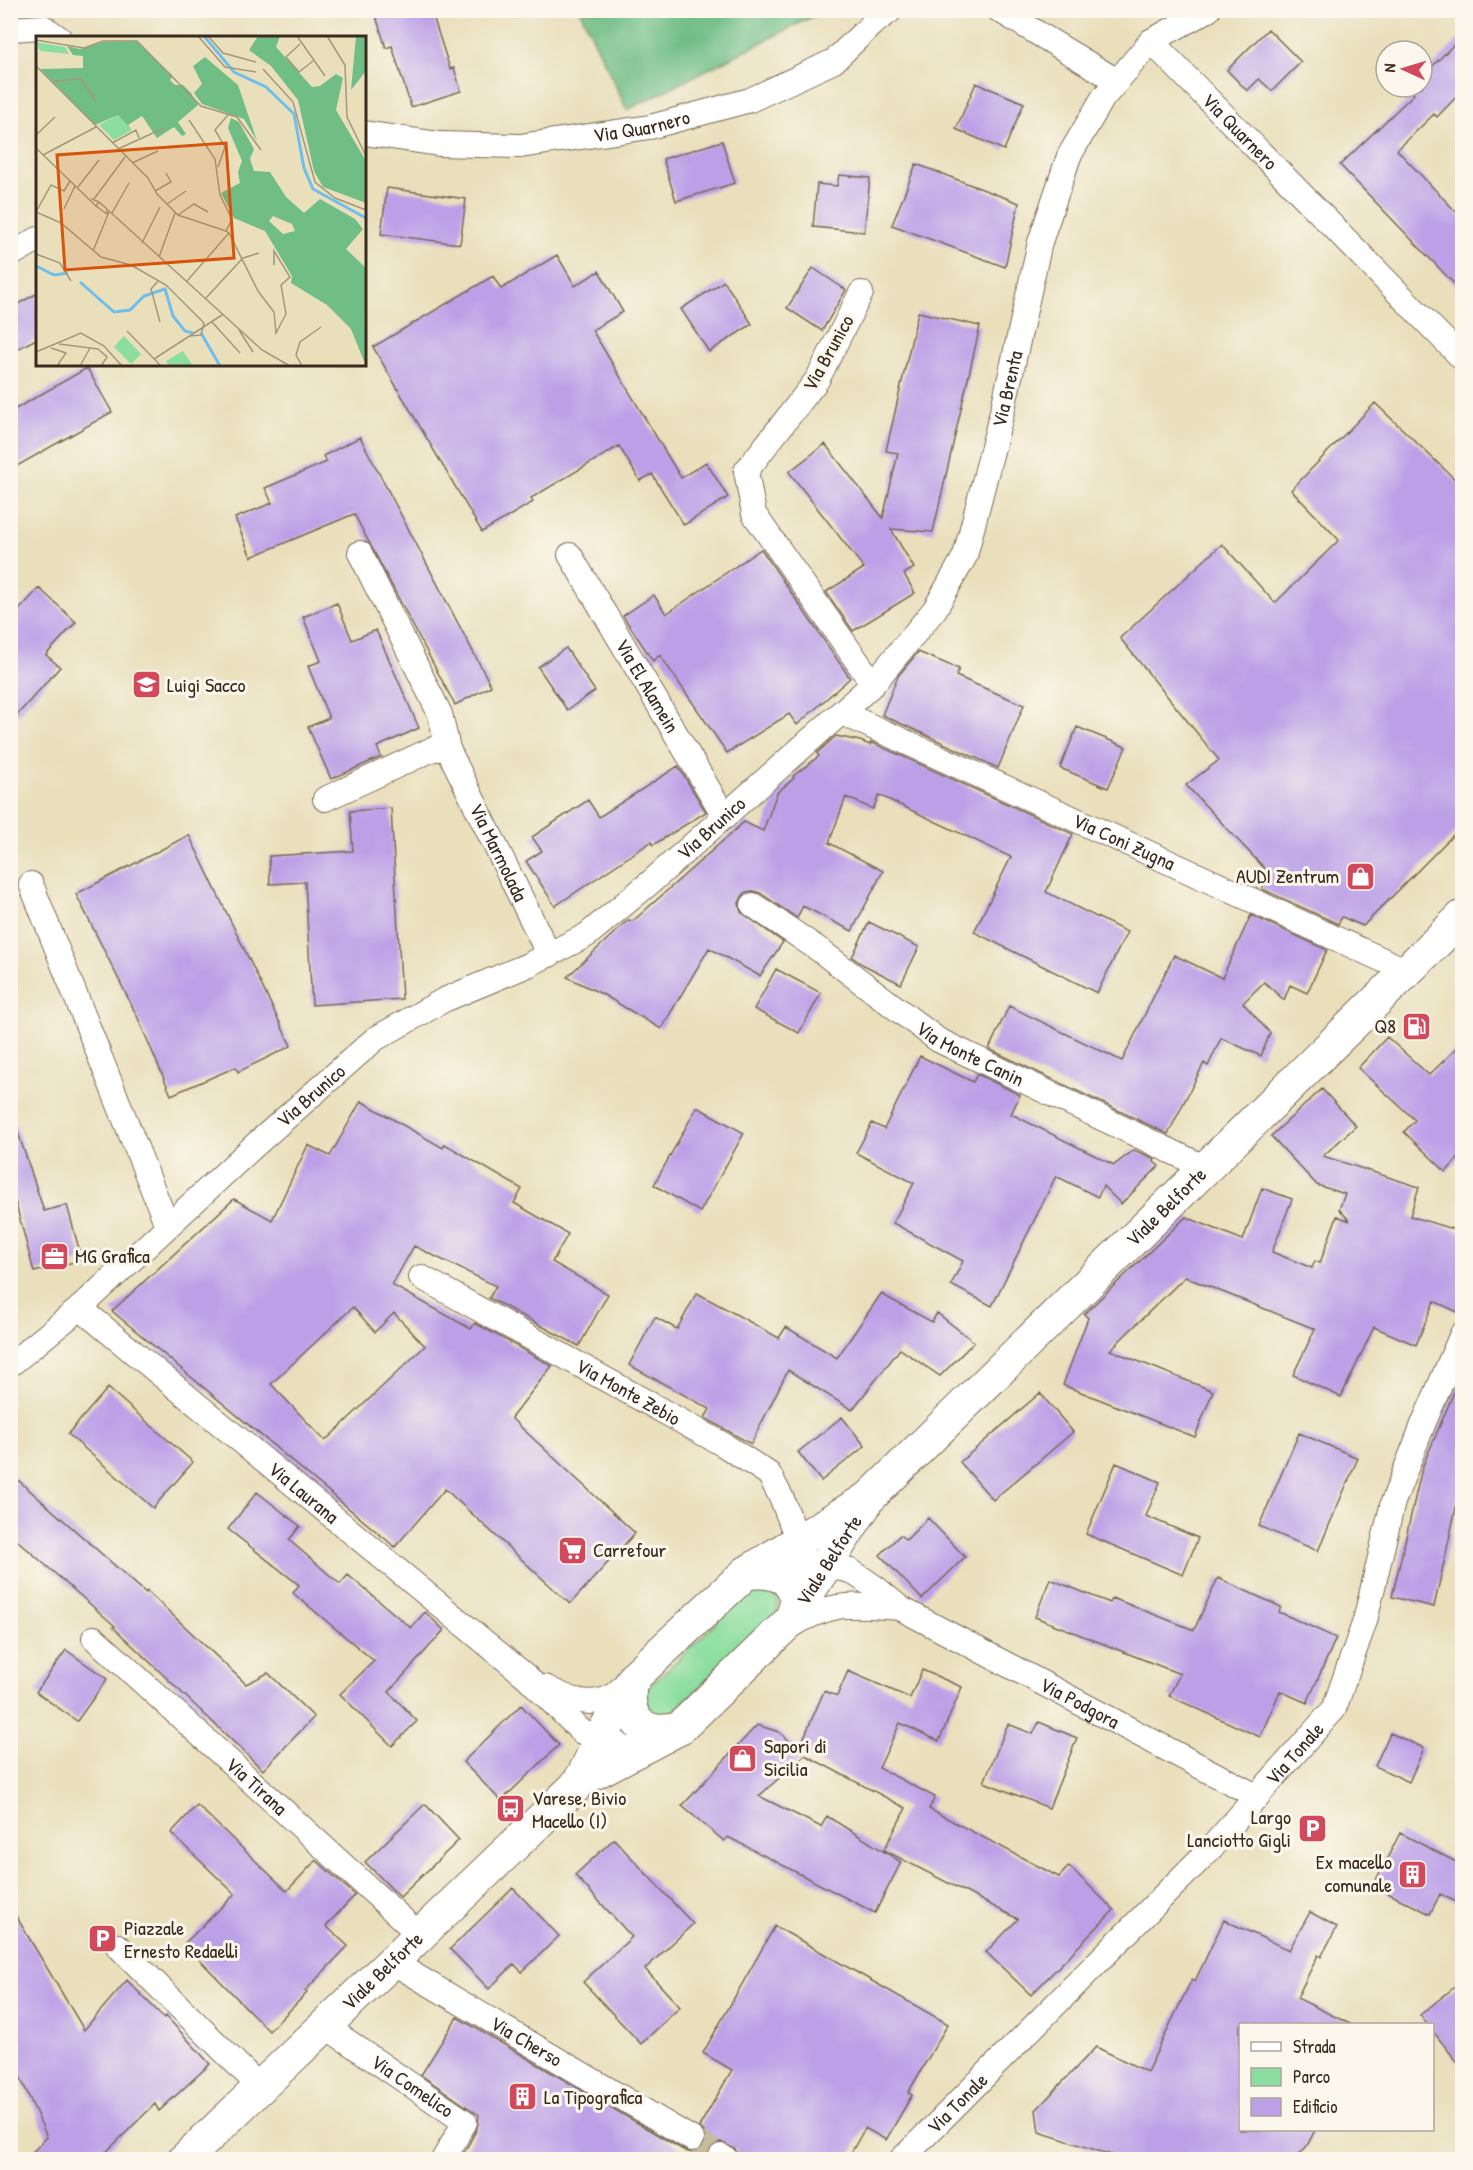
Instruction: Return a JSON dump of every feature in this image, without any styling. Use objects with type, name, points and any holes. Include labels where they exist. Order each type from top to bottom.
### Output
[{"type":"main road","name":"Viale Belforte","points":[[184,2160],[421,1936],[581,1780],[670,1734],[784,1628],[870,1497],[1462,917]]},
{"type":"main road","name":"Viale Belforte","points":[[581,1780],[633,1680],[757,1567],[870,1497]]},
{"type":"main road","points":[[757,1567],[782,1576],[792,1583],[796,1598],[796,1611],[784,1628]]},
{"type":"main road","points":[[633,1680],[629,1697],[632,1715],[650,1730],[670,1734]]},
{"type":"street","name":"Via Quarnero","points":[[366,133],[439,144],[520,146],[650,127],[750,100],[834,61],[872,24],[891,10]]},
{"type":"street","points":[[999,10],[1118,81],[1151,41],[1208,10]]},
{"type":"street","points":[[10,29],[43,27],[56,36]]},
{"type":"street","name":"Via Quarnero","points":[[1151,41],[1462,358]]},
{"type":"street","name":"Via Brenta","points":[[873,684],[935,609],[965,556],[1004,404],[1040,242],[1069,156],[1103,98],[1118,81]]},
{"type":"street","points":[[10,255],[36,240]]},
{"type":"street","name":"Via Brunico","points":[[10,1365],[80,1308],[167,1226],[375,1039],[444,1000],[549,955],[587,935],[873,684],[754,514],[746,471],[817,380],[861,293]]},
{"type":"street","name":"Via Marmolada","points":[[360,553],[440,714],[448,749],[549,955]]},
{"type":"street","name":"Via El Alamein","points":[[570,555],[725,816]]},
{"type":"street","name":"Via Coni Zugna","points":[[842,713],[1407,971]]},
{"type":"street","points":[[325,799],[434,749],[448,749]]},
{"type":"street","points":[[31,884],[167,1226]]},
{"type":"street","name":"Via Monte Canin","points":[[753,905],[818,949],[938,1040],[1206,1168]]},
{"type":"street","name":"Via Monte Zebio","points":[[422,1278],[724,1445],[769,1474],[782,1499],[798,1541]]},
{"type":"street","name":"Via Laurana","points":[[80,1308],[527,1677],[582,1732],[620,1744],[637,1745],[670,1734]]},
{"type":"street","name":"Via Tonale","points":[[901,2160],[1204,1855],[1334,1709],[1365,1621],[1393,1502],[1462,1334]]},
{"type":"street","name":"Via Podgora","points":[[757,1567],[796,1559],[851,1571],[900,1608],[1258,1797]]},
{"type":"street","name":"Via Podgora","points":[[784,1628],[810,1614],[831,1607],[850,1605],[900,1608]]},
{"type":"street","name":"Via Tirana","points":[[94,1638],[421,1936]]},
{"type":"street","name":"Via Laurana","points":[[527,1677],[571,1700],[589,1702],[608,1699],[633,1680]]},
{"type":"street","points":[[118,1946],[260,2087]]},
{"type":"street","name":"Via Cherso","points":[[392,1962],[692,2139]]},
{"type":"street","name":"Via Comelico","points":[[325,2026],[465,2122],[443,2160]]},
{"type":"green space","points":[[580,11],[824,11],[627,110]]},
{"type":"green space","points":[[753,1588],[767,1588],[778,1599],[777,1614],[673,1712],[662,1715],[652,1711],[644,1699],[647,1689]]},
{"type":"building","points":[[374,10],[431,10],[450,69],[454,68],[461,91],[411,107],[392,46],[386,48]]},
{"type":"building","points":[[1268,29],[1301,62],[1272,91],[1259,79],[1247,91],[1227,70]]},
{"type":"building","points":[[1462,36],[1462,91],[1437,117],[1434,114],[1397,150],[1462,218],[1462,292],[1340,165],[1409,99],[1434,99],[1434,65]]},
{"type":"building","points":[[976,83],[1024,103],[1004,150],[956,129]]},
{"type":"building","points":[[722,141],[735,183],[676,201],[663,159]]},
{"type":"building","points":[[916,164],[1019,203],[1005,267],[892,225]]},
{"type":"building","points":[[839,175],[870,178],[864,232],[813,227],[817,184],[837,186]]},
{"type":"building","points":[[387,188],[466,199],[460,244],[381,234]]},
{"type":"building","points":[[557,255],[575,286],[599,271],[623,312],[592,330],[681,478],[706,462],[728,497],[684,525],[652,474],[640,481],[619,446],[531,498],[533,502],[482,532],[373,347],[493,276],[501,289]]},
{"type":"building","points":[[813,268],[846,290],[822,331],[787,308]]},
{"type":"building","points":[[724,281],[752,324],[709,352],[681,309]]},
{"type":"building","points":[[36,294],[36,339],[10,353],[10,308]]},
{"type":"building","points":[[918,312],[980,326],[933,532],[891,529],[914,568],[904,574],[915,593],[853,631],[826,592],[864,568],[789,472],[825,444],[883,518],[898,453],[886,451]]},
{"type":"building","points":[[87,368],[112,412],[10,470],[10,412]]},
{"type":"building","points":[[1375,403],[1462,486],[1462,826],[1363,926],[1342,917],[1338,924],[1262,889],[1268,872],[1186,785],[1219,760],[1120,638],[1222,544],[1275,603],[1339,540],[1291,490]]},
{"type":"building","points":[[360,437],[491,686],[455,705],[354,514],[251,557],[235,518],[272,503],[265,488],[327,462],[323,456]]},
{"type":"building","points":[[761,549],[850,678],[797,725],[789,714],[727,753],[660,655],[653,661],[623,616],[654,595],[666,614]]},
{"type":"building","points":[[39,588],[76,622],[46,655],[60,667],[10,723],[10,620]]},
{"type":"building","points":[[337,603],[352,640],[376,630],[419,728],[377,747],[381,757],[331,779],[308,727],[329,718],[308,666],[321,661],[303,617]]},
{"type":"building","points":[[566,648],[595,691],[567,710],[538,667]]},
{"type":"building","points":[[918,652],[959,669],[956,676],[1024,705],[998,768],[882,715],[898,676]]},
{"type":"building","points":[[1077,727],[1126,747],[1108,788],[1060,768]]},
{"type":"building","points":[[836,736],[870,745],[871,742],[1073,834],[1046,892],[1127,932],[1097,993],[974,932],[1011,857],[879,795],[873,809],[846,797],[829,843],[883,871],[852,931],[803,906],[797,918],[760,893],[746,892],[739,903],[741,912],[783,942],[760,976],[709,948],[661,1029],[604,995],[567,977],[628,920],[633,921],[744,822],[763,831],[777,793],[794,778],[793,776],[819,756],[817,753]]},
{"type":"building","points":[[678,766],[706,812],[653,845],[651,842],[555,906],[526,861],[542,851],[532,837],[588,800],[599,817]]},
{"type":"building","points":[[391,808],[402,999],[312,1005],[305,882],[270,884],[269,856],[353,851],[350,811]]},
{"type":"building","points":[[189,835],[291,1046],[238,1072],[236,1067],[171,1095],[137,1016],[76,894]]},
{"type":"building","points":[[1251,915],[1327,950],[1307,993],[1290,985],[1284,1000],[1264,982],[1243,1003],[1270,1033],[1261,1056],[1221,1038],[1208,1066],[1204,1063],[1168,1134],[989,1049],[1009,1006],[1122,1061],[1174,955],[1222,978]]},
{"type":"building","points":[[869,922],[919,947],[901,984],[852,957]]},
{"type":"building","points":[[776,969],[821,993],[799,1033],[754,1009]]},
{"type":"building","points":[[1387,1037],[1429,1075],[1462,1043],[1462,1154],[1446,1172],[1404,1132],[1415,1120],[1358,1068]]},
{"type":"building","points":[[920,1056],[973,1082],[977,1074],[1020,1095],[1011,1114],[1114,1165],[1134,1150],[1155,1159],[1154,1162],[1159,1166],[1121,1204],[1103,1186],[1098,1197],[1056,1176],[992,1306],[951,1285],[963,1261],[893,1223],[914,1183],[856,1153],[872,1123],[884,1129]]},
{"type":"building","points":[[1322,1089],[1356,1126],[1323,1156],[1419,1187],[1410,1216],[1462,1232],[1462,1314],[1434,1301],[1416,1345],[1374,1327],[1341,1397],[1293,1375],[1315,1329],[1185,1277],[1110,1350],[1213,1391],[1195,1437],[1063,1385],[1088,1318],[1084,1314],[1186,1217],[1243,1240],[1262,1188],[1292,1199],[1272,1252],[1312,1268],[1315,1261],[1320,1263],[1337,1216],[1350,1221],[1339,1209],[1345,1194],[1317,1185],[1271,1136]]},
{"type":"building","points":[[361,1101],[443,1148],[445,1144],[522,1189],[514,1203],[568,1234],[552,1262],[608,1294],[579,1346],[489,1298],[496,1286],[414,1246],[392,1285],[471,1329],[475,1323],[552,1366],[511,1418],[635,1533],[570,1604],[445,1489],[395,1547],[112,1311],[234,1199],[272,1220],[308,1145],[330,1156]],"holes":[[[353,1307],[375,1332],[394,1313],[425,1346],[325,1441],[271,1384]]]},
{"type":"building","points":[[697,1107],[744,1133],[700,1212],[654,1185]]},
{"type":"building","points":[[10,1123],[15,1123],[44,1211],[67,1205],[82,1260],[34,1272],[10,1182]]},
{"type":"building","points":[[697,1293],[779,1338],[786,1327],[837,1358],[881,1294],[932,1322],[937,1313],[974,1342],[940,1376],[900,1349],[852,1410],[788,1370],[751,1444],[705,1418],[710,1409],[629,1365],[655,1317],[677,1329]]},
{"type":"building","points":[[1462,1373],[1462,1481],[1434,1607],[1392,1597],[1422,1468]]},
{"type":"building","points":[[108,1388],[193,1462],[153,1508],[68,1434]]},
{"type":"building","points":[[1040,1393],[1073,1432],[993,1500],[960,1462]]},
{"type":"building","points":[[842,1417],[865,1446],[821,1481],[798,1452]]},
{"type":"building","points":[[1299,1433],[1358,1458],[1318,1551],[1259,1526]]},
{"type":"building","points":[[1116,1463],[1160,1482],[1146,1516],[1198,1538],[1183,1575],[1086,1534]]},
{"type":"building","points":[[10,1473],[146,1593],[147,1591],[246,1684],[268,1673],[314,1717],[263,1770],[113,1627],[115,1626],[10,1534]]},
{"type":"building","points":[[257,1492],[300,1526],[289,1540],[340,1584],[348,1575],[411,1628],[425,1612],[444,1630],[389,1692],[417,1721],[392,1746],[340,1694],[374,1661],[293,1593],[299,1585],[228,1529]]},
{"type":"building","points":[[928,1518],[965,1557],[922,1599],[880,1555],[900,1535],[906,1540]]},
{"type":"building","points":[[1218,1578],[1281,1607],[1279,1612],[1336,1638],[1307,1703],[1280,1691],[1260,1737],[1169,1696],[1180,1674],[1035,1617],[1050,1579],[1110,1603],[1112,1598],[1194,1630]]},
{"type":"building","points":[[66,1650],[107,1679],[77,1721],[36,1692]]},
{"type":"building","points":[[922,1670],[962,1687],[939,1741],[900,1723],[879,1768],[935,1797],[929,1809],[1059,1877],[1069,1866],[1114,1910],[1031,1995],[986,1952],[1018,1919],[884,1850],[906,1808],[805,1755],[759,1796],[821,1827],[827,1816],[901,1862],[875,1913],[728,1837],[724,1841],[682,1806],[757,1725],[779,1732],[799,1749],[824,1691],[837,1696],[848,1671],[910,1698]]},
{"type":"building","points":[[521,1705],[559,1745],[501,1801],[463,1762]]},
{"type":"building","points":[[1039,1722],[1077,1738],[1049,1808],[984,1782],[1008,1724],[1033,1734]]},
{"type":"building","points":[[1390,1733],[1424,1748],[1409,1782],[1375,1766]]},
{"type":"building","points":[[425,1804],[459,1840],[400,1897],[365,1862]]},
{"type":"building","points":[[197,1805],[287,1891],[316,1860],[355,1895],[326,1926],[348,1946],[305,1991],[307,1993],[269,2031],[184,1944],[235,1894],[171,1833]]},
{"type":"building","name":"Ex macello comunale","points":[[1400,1833],[1462,1865],[1462,1905],[1440,1894],[1430,1914],[1373,1886]]},
{"type":"building","points":[[614,1839],[693,1924],[645,1969],[680,2007],[641,2044],[583,1982],[632,1937],[575,1875]]},
{"type":"building","points":[[513,1888],[559,1936],[522,1972],[514,1964],[489,1989],[450,1949]]},
{"type":"building","points":[[10,1906],[84,2030],[127,1980],[164,2018],[166,2016],[210,2064],[159,2111],[155,2104],[98,2160],[25,2160],[47,2137],[10,2054]]},
{"type":"building","points":[[1310,1912],[1337,1927],[1321,1957],[1318,1955],[1297,1998],[1348,2023],[1239,2023],[1239,2131],[1314,2131],[1307,2146],[1294,2160],[1127,2160],[1039,2132],[1036,2110],[1096,2047],[1147,2072],[1192,1979],[1195,1981],[1224,1920],[1289,1950]]},
{"type":"building","points":[[775,1926],[948,2024],[908,2093],[912,2095],[886,2140],[865,2128],[847,2160],[741,2160],[735,2149],[721,2142],[715,2143],[710,2148],[708,2160],[460,2160],[477,2129],[479,2115],[421,2075],[457,2017],[685,2151],[692,2153],[699,2151],[705,2146],[706,2139],[699,2127],[732,2070],[703,2053]]},
{"type":"building","points":[[1462,1981],[1462,2068],[1434,2033],[1434,2023],[1426,2023],[1420,2015]]},
{"type":"tunnel","points":[[692,2139],[721,2156]]},
{"type":"railway","points":[[1449,2160],[1462,2152]]},
{"type":"place","name":"Luigi Sacco","points":[[146,685]]},
{"type":"place","name":"AUDI Zentrum","points":[[1360,876]]},
{"type":"place","name":"Q8","points":[[1417,1026]]},
{"type":"place","name":"MG Grafica","points":[[54,1256]]},
{"type":"place","name":"Carrefour","points":[[572,1550]]},
{"type":"place","name":"Sapori di Sicilia","points":[[743,1758]]},
{"type":"place","name":"Varese, Bivio Macello (I)","points":[[511,1809]]},
{"type":"place","name":"Largo Lanciotto Gigli","points":[[1312,1829]]},
{"type":"place","name":"Ex macello comunale","points":[[1413,1874]]},
{"type":"place","name":"Piazzale Ernesto Redaelli","points":[[103,1939]]},
{"type":"place","name":"La Tipografica","points":[[523,2097]]}]
